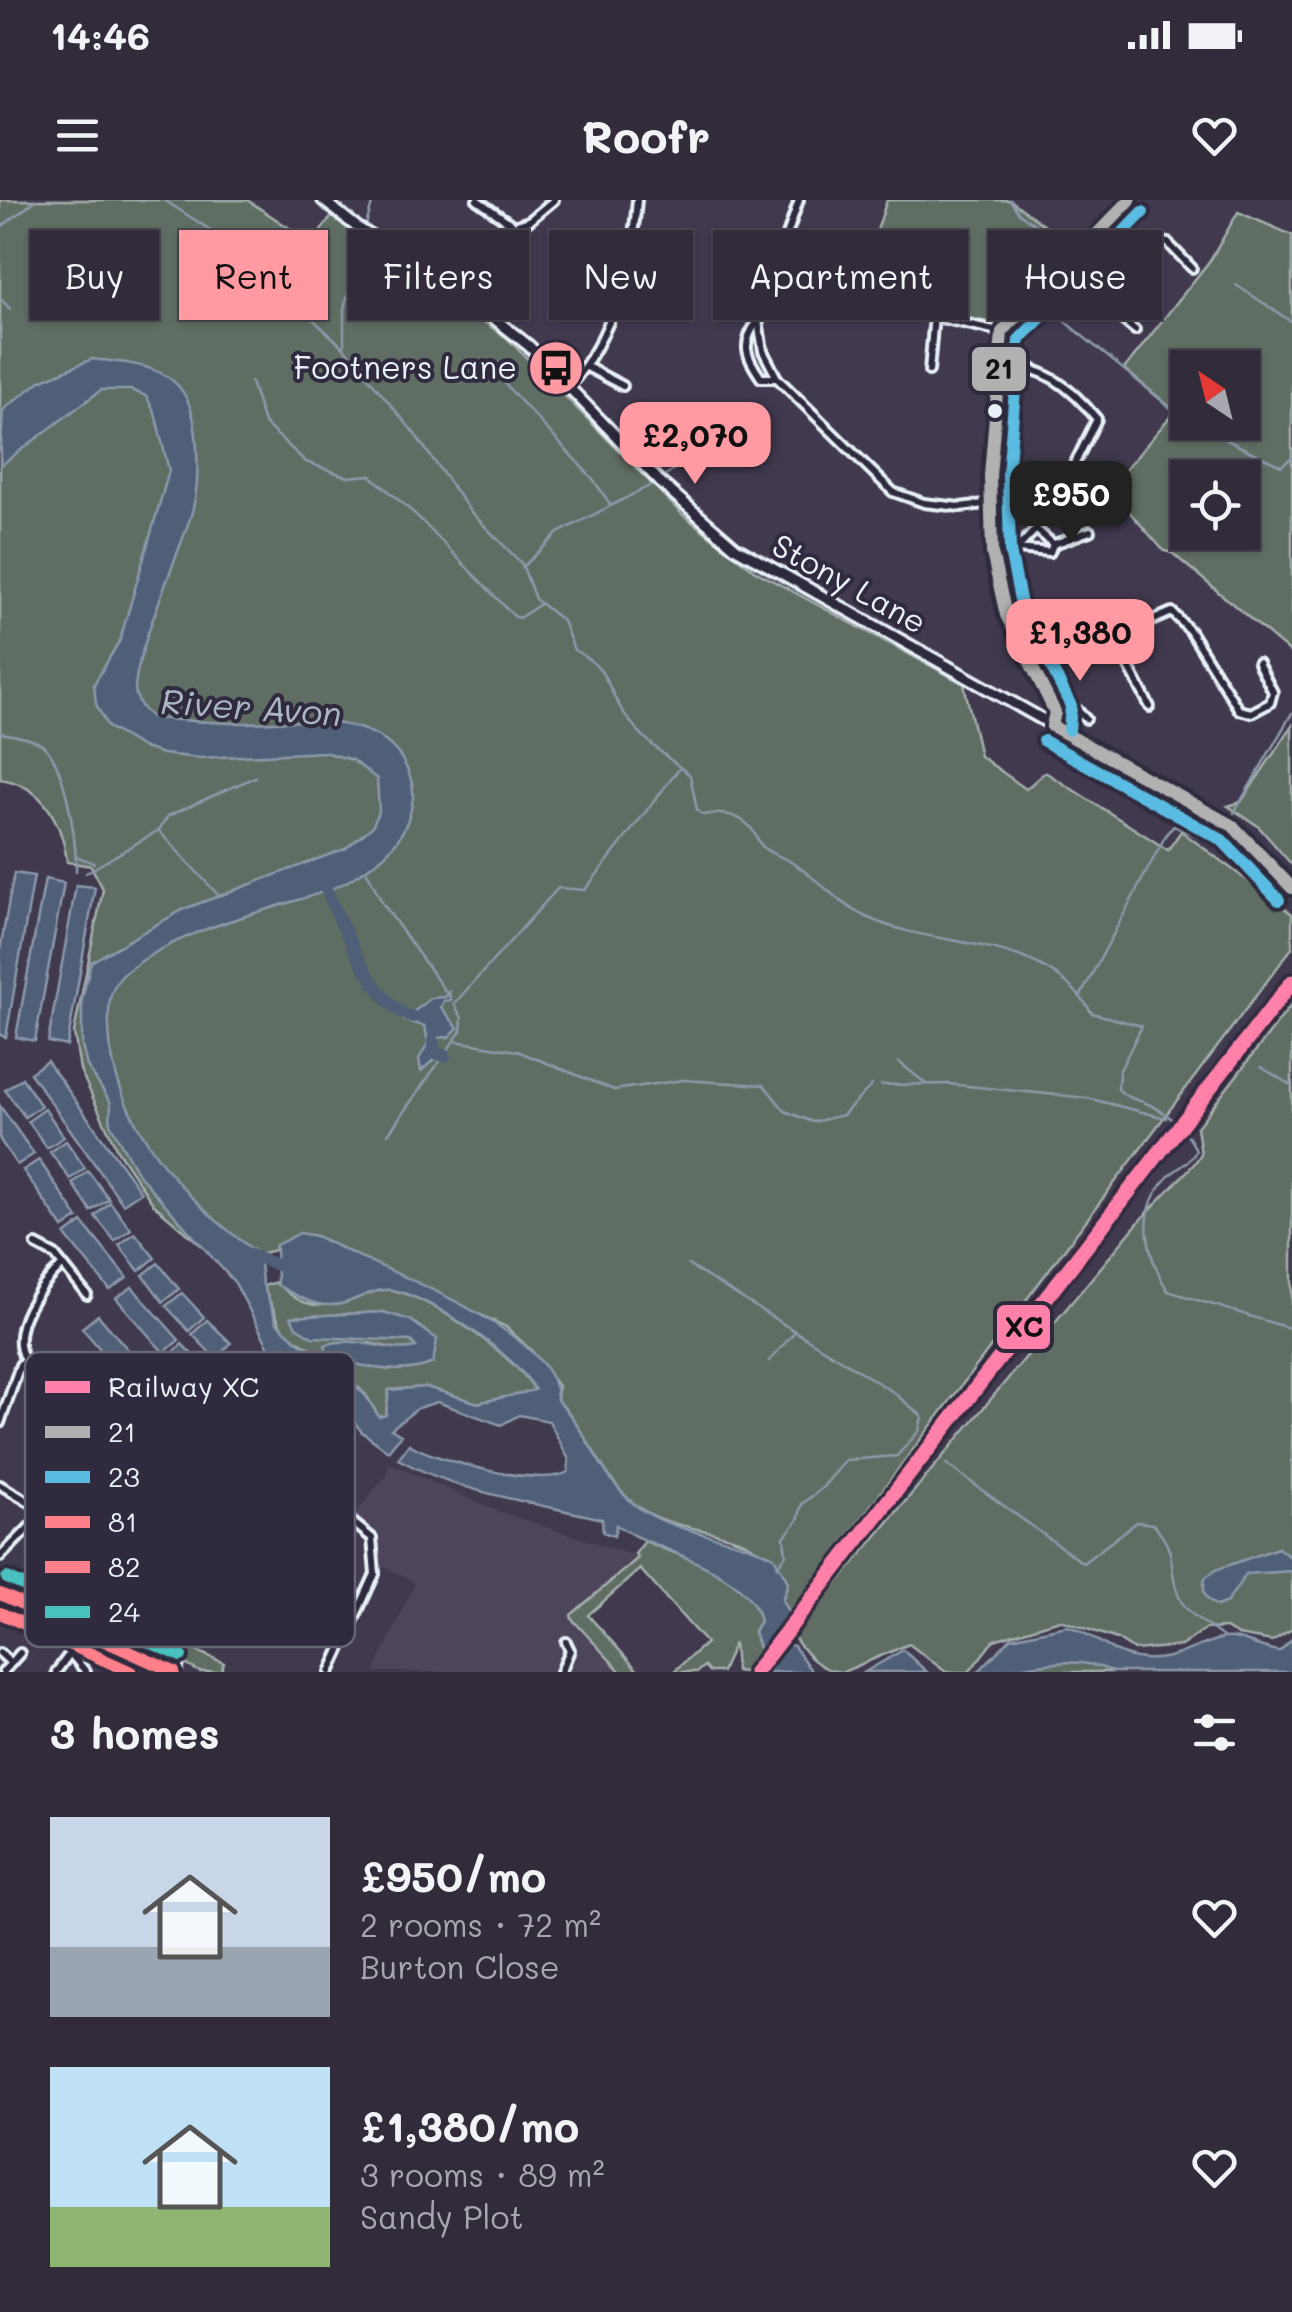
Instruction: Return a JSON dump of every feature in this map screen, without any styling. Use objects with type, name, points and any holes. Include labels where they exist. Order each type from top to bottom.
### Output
[{"type":"main road","name":"Stony Lane","points":[[323,200],[358,228],[461,292],[529,346],[661,482],[736,548],[1233,826],[1292,888]]},
{"type":"main road","points":[[0,1594],[25,1605]]},
{"type":"main road","points":[[116,1647],[176,1672]]},
{"type":"street","points":[[477,200],[514,226],[529,220],[554,200]]},
{"type":"street","points":[[569,386],[587,367],[618,296],[637,200]]},
{"type":"street","points":[[790,230],[800,200]]},
{"type":"street","points":[[1102,230],[1130,200]]},
{"type":"street","points":[[1162,242],[1168,243],[1192,268]]},
{"type":"street","points":[[758,320],[763,351],[777,378],[893,492],[924,503],[960,507],[992,503]]},
{"type":"street","points":[[758,320],[746,337],[746,356],[761,378],[777,378]]},
{"type":"street","points":[[929,371],[933,320]]},
{"type":"street","points":[[957,320],[1002,332]]},
{"type":"street","points":[[1014,320],[1002,332],[992,503],[993,554],[1006,614],[1055,712],[1052,726]]},
{"type":"street","points":[[1123,320],[1135,330]]},
{"type":"street","points":[[1000,364],[1027,365],[1051,376],[1076,394],[1096,420],[1069,475]]},
{"type":"street","points":[[587,367],[623,386]]},
{"type":"street","points":[[1018,549],[1036,529],[1054,544]]},
{"type":"street","points":[[993,554],[1018,549],[1050,552],[1054,544],[1090,531]]},
{"type":"street","points":[[1037,670],[1172,612],[1190,631],[1238,710],[1251,713],[1270,703],[1274,692],[1258,663]]},
{"type":"street","points":[[1114,638],[1150,707]]},
{"type":"street","points":[[1052,664],[1067,700],[1086,719]]},
{"type":"street","points":[[36,1245],[62,1264],[87,1295]]},
{"type":"street","points":[[0,1422],[14,1377],[25,1360],[18,1349],[20,1331],[40,1285],[62,1264]]},
{"type":"street","points":[[0,1485],[25,1499]]},
{"type":"street","points":[[355,1524],[372,1538],[375,1574],[355,1618]]},
{"type":"street","points":[[0,1557],[25,1531]]},
{"type":"street","points":[[562,1672],[570,1650],[566,1642]]},
{"type":"street","points":[[56,1672],[77,1647]]},
{"type":"street","points":[[176,1672],[182,1647]]},
{"type":"street","points":[[330,1672],[341,1647]]},
{"type":"street","points":[[0,1653],[12,1663]]},
{"type":"street","points":[[4,1672],[20,1653]]},
{"type":"street","points":[[72,1655],[86,1672]]},
{"type":"shaded area","points":[[390,1463],[495,1510],[639,1557],[571,1615],[621,1672],[374,1672],[415,1583],[377,1563],[374,1533],[355,1519],[386,1475]]},
{"type":"green space","points":[[0,200],[247,200],[292,230],[179,230],[179,320],[328,320],[328,230],[321,230],[333,214],[355,230],[348,230],[348,320],[481,320],[508,339],[682,514],[755,571],[964,684],[980,756],[1026,789],[1045,772],[1168,850],[1181,831],[1292,914],[1292,948],[789,1614],[782,1601],[788,1582],[753,1547],[668,1522],[629,1500],[557,1400],[558,1386],[532,1351],[506,1327],[316,1236],[276,1245],[275,1250],[259,1254],[229,1233],[208,1251],[153,1204],[117,1150],[80,1070],[74,1032],[103,889],[91,866],[67,862],[55,820],[39,797],[0,779]]},
{"type":"green space","points":[[887,200],[1010,200],[1050,230],[988,230],[988,320],[1001,320],[997,324],[968,318],[968,230],[877,230]]},
{"type":"green space","points":[[1238,212],[1292,235],[1292,654],[1172,553],[1164,551],[1109,489],[1170,417],[1170,440],[1260,440],[1260,350],[1170,350],[1170,407],[1124,369],[1211,259]]},
{"type":"green space","points":[[1292,726],[1292,865],[1258,826],[1228,806],[1241,802]]},
{"type":"green space","points":[[1292,1004],[1292,1629],[1272,1641],[1238,1635],[1226,1628],[1205,1629],[1181,1646],[1134,1650],[1117,1639],[1060,1620],[994,1640],[969,1672],[946,1672],[909,1644],[843,1672],[820,1665],[793,1636],[1142,1218],[1194,1164],[1201,1154],[1197,1127]]},
{"type":"green space","points":[[277,1282],[293,1296],[321,1305],[391,1290],[426,1303],[470,1330],[511,1363],[535,1391],[478,1403],[426,1387],[389,1390],[386,1415],[379,1417],[355,1384],[355,1360],[433,1363],[383,1312],[291,1317],[336,1334],[411,1341],[417,1348],[402,1350],[369,1343],[354,1352],[317,1352],[284,1333],[263,1286]]},
{"type":"green space","points":[[645,1541],[714,1570],[744,1591],[760,1621],[754,1632],[760,1651],[745,1672],[736,1671],[734,1643],[722,1672],[709,1672],[704,1666],[697,1672],[673,1672],[706,1643],[640,1569],[588,1615],[639,1672],[621,1672],[572,1619],[571,1615],[638,1558],[635,1554]]},
{"type":"green space","points":[[190,1648],[224,1663],[221,1672],[200,1672],[187,1665]]},
{"type":"green space","points":[[1049,1661],[1095,1663],[1113,1672],[1008,1672]]},
{"type":"water","points":[[92,359],[121,362],[166,376],[184,394],[191,410],[197,455],[194,502],[157,606],[136,681],[136,695],[148,714],[154,718],[227,723],[307,721],[356,727],[377,735],[394,749],[411,780],[410,813],[399,838],[359,874],[320,893],[181,939],[123,975],[111,995],[113,1064],[139,1128],[181,1185],[259,1254],[262,1282],[277,1323],[315,1352],[271,1352],[235,1283],[138,1174],[110,1124],[111,1103],[87,1066],[82,1046],[82,999],[91,962],[184,909],[345,849],[372,827],[379,811],[377,779],[352,760],[324,752],[199,758],[163,754],[108,727],[96,704],[94,684],[120,640],[169,471],[155,413],[146,396],[131,390],[101,390],[0,466],[3,410],[40,381]]},
{"type":"water","points":[[14,873],[34,876],[6,1037],[0,1035],[0,950]]},
{"type":"water","points":[[45,879],[64,883],[35,1041],[16,1037]]},
{"type":"water","points":[[76,885],[95,887],[67,1046],[48,1042]]},
{"type":"water","points":[[449,992],[451,1000],[444,1001],[441,1007],[458,1028],[449,1037],[437,1038],[438,1056],[421,1071],[419,1059],[428,1043],[425,1026],[405,1021],[397,1011],[411,1014],[431,998],[445,997]]},
{"type":"water","points":[[47,1061],[141,1192],[123,1204],[30,1073]]},
{"type":"water","points":[[22,1078],[41,1106],[25,1117],[5,1090]]},
{"type":"water","points":[[0,1106],[34,1154],[17,1165],[0,1140]]},
{"type":"water","points":[[45,1109],[64,1137],[47,1148],[28,1121]]},
{"type":"water","points":[[66,1141],[85,1168],[70,1179],[50,1152]]},
{"type":"water","points":[[39,1160],[78,1218],[63,1228],[23,1170]]},
{"type":"water","points":[[88,1171],[109,1199],[91,1211],[72,1183]]},
{"type":"water","points":[[110,1202],[131,1229],[115,1241],[95,1216]]},
{"type":"water","points":[[82,1222],[127,1278],[110,1290],[65,1235]]},
{"type":"water","points":[[135,1233],[155,1258],[139,1271],[119,1245]]},
{"type":"water","points":[[300,1233],[316,1236],[458,1303],[528,1348],[550,1374],[557,1400],[606,1473],[642,1510],[673,1525],[774,1557],[788,1582],[782,1600],[789,1614],[782,1643],[794,1646],[812,1672],[767,1672],[771,1659],[765,1665],[754,1632],[760,1621],[754,1605],[742,1591],[708,1568],[616,1525],[614,1536],[603,1532],[602,1519],[472,1489],[398,1459],[409,1444],[441,1458],[488,1470],[554,1476],[568,1472],[569,1460],[549,1421],[519,1415],[501,1425],[437,1402],[418,1408],[391,1429],[401,1435],[388,1451],[355,1423],[355,1385],[379,1417],[386,1415],[389,1390],[426,1387],[478,1403],[535,1390],[493,1346],[449,1315],[408,1294],[381,1290],[328,1305],[277,1285],[276,1245]]},
{"type":"water","points":[[158,1263],[179,1289],[163,1302],[143,1275]]},
{"type":"water","points":[[132,1287],[179,1340],[163,1352],[116,1298]]},
{"type":"water","points":[[182,1293],[204,1317],[189,1331],[166,1306]]},
{"type":"water","points":[[383,1312],[410,1320],[437,1339],[433,1363],[394,1370],[355,1363],[355,1352],[327,1352],[325,1345],[348,1342],[416,1347],[411,1341],[312,1337],[296,1327],[291,1317]]},
{"type":"water","points":[[98,1315],[130,1352],[103,1352],[82,1328]]},
{"type":"water","points":[[207,1320],[231,1343],[223,1352],[209,1352],[192,1334]]},
{"type":"water","points":[[182,1344],[190,1352],[174,1352]]},
{"type":"water","points":[[1278,1548],[1292,1558],[1292,1571],[1246,1574],[1227,1602],[1217,1606],[1207,1598],[1205,1578],[1215,1570]]},
{"type":"water","points":[[1067,1626],[1118,1652],[1149,1659],[1170,1657],[1227,1638],[1280,1651],[1292,1639],[1292,1672],[1113,1672],[1063,1662],[978,1672],[1011,1638]]},
{"type":"water","points":[[903,1650],[927,1672],[865,1672]]},
{"type":"waterway","points":[[0,228],[36,200]]},
{"type":"waterway","points":[[164,200],[229,242],[344,348]]},
{"type":"waterway","points":[[366,225],[373,200]]},
{"type":"waterway","points":[[1010,200],[1018,212],[1042,230]]},
{"type":"waterway","points":[[1236,285],[1292,322]]},
{"type":"waterway","points":[[348,294],[344,348],[414,433],[470,511],[522,564],[535,599],[563,621],[574,650],[601,672],[633,725],[690,775],[697,810],[703,815],[722,814],[741,820],[764,848],[801,868],[866,917],[895,928],[1018,956],[1046,968],[1071,987],[1092,1013],[1142,1026],[1119,1072],[1118,1089],[1170,1117],[1196,1151],[1167,1178],[1151,1205],[1148,1234],[1154,1264],[1168,1291],[1292,1329]]},
{"type":"waterway","points":[[0,298],[10,309]]},
{"type":"waterway","points":[[1063,320],[1170,407]]},
{"type":"waterway","points":[[251,382],[264,423],[306,462],[348,477],[370,475],[416,515],[514,616],[519,618],[539,605]]},
{"type":"waterway","points":[[504,383],[593,479],[610,504]]},
{"type":"waterway","points":[[1227,440],[1281,466],[1292,458]]},
{"type":"waterway","points":[[664,476],[701,451]]},
{"type":"waterway","points":[[525,565],[558,533],[653,484]]},
{"type":"waterway","points":[[1234,813],[1292,713]]},
{"type":"waterway","points":[[0,733],[39,743],[56,765],[72,822],[76,871]]},
{"type":"waterway","points":[[454,1004],[558,888],[585,890],[679,769]]},
{"type":"waterway","points":[[86,873],[159,830],[168,816],[255,777]]},
{"type":"waterway","points":[[1081,995],[1167,833],[1174,826],[1217,845],[1225,827]]},
{"type":"waterway","points":[[160,832],[219,896]]},
{"type":"waterway","points":[[78,857],[94,863]]},
{"type":"waterway","points":[[366,870],[383,904],[450,998]]},
{"type":"waterway","name":"River Avon","points":[[321,877],[371,979],[384,997],[413,1017]]},
{"type":"waterway","points":[[388,1134],[461,1031],[462,1018],[454,1004]]},
{"type":"waterway","name":"River Avon","points":[[433,1041],[435,1053],[445,1056]]},
{"type":"waterway","points":[[455,1041],[517,1051],[614,1090],[683,1080],[764,1085],[785,1111],[813,1122],[843,1115],[872,1085]]},
{"type":"waterway","points":[[899,1062],[925,1083]]},
{"type":"waterway","points":[[1261,1067],[1292,1086]]},
{"type":"waterway","points":[[881,1085],[948,1084],[1087,1098],[1166,1118]]},
{"type":"waterway","name":"River Avon","points":[[246,1253],[288,1269]]},
{"type":"waterway","points":[[688,1265],[893,1392],[922,1416],[919,1431],[897,1456],[846,1460],[802,1504],[798,1520],[784,1537],[786,1555],[777,1566]]},
{"type":"waterway","points":[[769,1361],[794,1333]]},
{"type":"waterway","points":[[946,1464],[1083,1563],[1137,1522],[1153,1524],[1167,1545],[1183,1605],[1223,1637]]},
{"type":"rail line","name":"XC","points":[[755,1672],[1292,982]]},
{"type":"transit line","name":"21","points":[[1052,726],[1055,712],[1006,615],[992,553],[990,476],[1002,332],[1130,200]]},
{"type":"transit line","name":"23","points":[[1069,730],[1071,706],[1022,609],[1010,551],[1008,476],[1019,340],[1143,212]]},
{"type":"transit line","name":"21","points":[[1052,726],[1233,826],[1292,888]]},
{"type":"transit line","name":"23","points":[[1044,741],[1222,840],[1279,900]]},
{"type":"transit line","name":"24","points":[[7,1578],[25,1586]]},
{"type":"transit line","name":"81","points":[[0,1594],[25,1605]]},
{"type":"transit line","name":"82","points":[[0,1613],[25,1624]]},
{"type":"transit line","name":"82","points":[[75,1647],[131,1672]]},
{"type":"transit line","name":"81","points":[[118,1647],[174,1672]]},
{"type":"transit line","name":"24","points":[[161,1647],[181,1656]]},
{"type":"place","name":"Footners Lane","points":[[556,368]]}]
